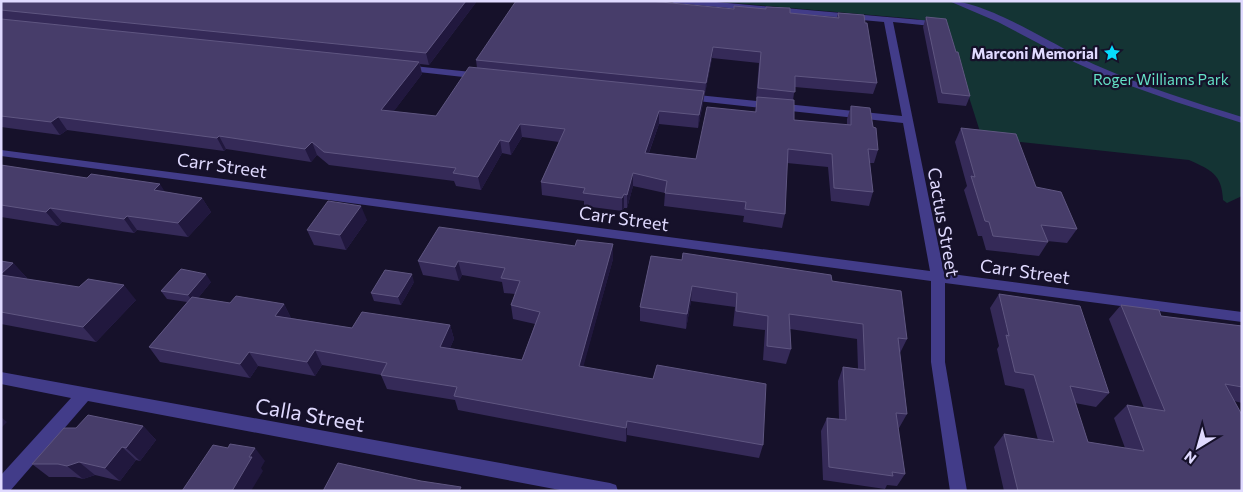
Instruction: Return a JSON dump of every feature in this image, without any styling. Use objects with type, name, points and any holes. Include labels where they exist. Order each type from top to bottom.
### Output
[{"type":"street","points":[[674,1],[941,24]]},
{"type":"street","points":[[953,1],[996,18],[1077,60],[1120,78],[1242,120]]},
{"type":"street","name":"Cactus Street","points":[[888,20],[938,277],[938,362],[959,491]]},
{"type":"street","points":[[395,67],[494,77]]},
{"type":"street","points":[[681,96],[907,120]]},
{"type":"street","name":"Carr Street","points":[[1,153],[1242,318]]},
{"type":"street","name":"Calla Street","points":[[1,378],[610,491]]},
{"type":"street","points":[[1,488],[84,394]]},
{"type":"green space","name":"Roger Williams Park","points":[[711,1],[1242,1],[1242,196],[1227,203],[1223,200],[1220,184],[1214,174],[1189,160],[982,138],[947,28],[917,19]]},
{"type":"building","points":[[1,1],[466,1],[426,53],[1,10]]},
{"type":"building","points":[[516,1],[650,1],[734,9],[734,6],[766,9],[766,7],[790,8],[790,13],[839,18],[838,13],[864,15],[877,83],[795,76],[795,92],[758,88],[761,52],[713,47],[706,83],[476,60]]},
{"type":"building","points":[[926,17],[946,19],[956,52],[958,52],[970,96],[942,93]]},
{"type":"building","points":[[1,19],[419,62],[381,110],[436,116],[469,67],[704,91],[699,115],[659,111],[645,153],[696,159],[707,107],[756,112],[757,97],[794,100],[794,120],[851,125],[851,106],[870,108],[873,127],[876,128],[878,150],[868,149],[873,192],[834,188],[832,154],[788,149],[785,214],[745,209],[746,202],[665,193],[667,181],[633,173],[627,195],[624,194],[622,198],[583,193],[585,188],[541,182],[565,129],[520,124],[509,142],[500,140],[478,177],[453,173],[456,168],[324,152],[312,142],[305,149],[219,136],[217,138],[58,117],[51,122],[1,116]]},
{"type":"building","points":[[961,128],[1016,134],[1036,187],[1061,192],[1077,229],[1041,225],[1048,242],[993,236],[989,222],[985,221],[971,176],[975,177]]},
{"type":"building","points":[[1,165],[87,178],[91,174],[160,184],[154,190],[202,198],[178,223],[127,216],[124,219],[50,208],[46,212],[1,205]]},
{"type":"building","points":[[328,201],[361,206],[340,235],[307,230]]},
{"type":"building","points":[[439,227],[575,246],[577,240],[613,244],[579,366],[653,379],[657,365],[766,384],[763,445],[627,421],[626,428],[454,396],[457,387],[381,375],[387,363],[315,350],[307,362],[249,352],[240,364],[149,347],[192,297],[230,303],[236,296],[284,304],[275,316],[352,328],[362,312],[450,325],[440,347],[522,360],[540,312],[511,305],[520,281],[501,278],[505,268],[458,261],[455,267],[418,261]]},
{"type":"building","points":[[683,253],[831,275],[832,281],[901,291],[907,339],[898,338],[907,414],[896,413],[905,474],[892,472],[893,476],[829,467],[827,418],[846,420],[843,367],[865,370],[863,324],[789,314],[791,349],[767,346],[768,316],[736,311],[737,293],[692,286],[687,314],[640,307],[651,256],[682,260]]},
{"type":"building","points":[[1,261],[13,263],[1,274]]},
{"type":"building","points":[[181,269],[206,274],[188,295],[161,291]]},
{"type":"building","points":[[385,270],[412,274],[398,297],[371,293]]},
{"type":"building","points":[[1,275],[79,287],[88,279],[124,285],[83,327],[1,312]]},
{"type":"building","points":[[999,294],[1080,306],[1109,393],[1070,386],[1088,442],[1144,451],[1127,405],[1165,411],[1121,305],[1159,310],[1161,316],[1242,326],[1242,387],[1225,384],[1242,415],[1242,491],[1018,491],[1004,434],[1054,442],[1034,375],[1015,372]]},
{"type":"building","points":[[88,415],[143,426],[126,448],[122,447],[105,468],[79,462],[67,466],[32,464],[64,428],[76,428]]},
{"type":"building","points":[[230,444],[255,448],[249,457],[252,457],[232,491],[182,491],[213,445],[228,448]]},
{"type":"building","points":[[338,463],[421,481],[461,487],[459,491],[323,491]]},
{"type":"place","name":"Marconi Memorial","points":[[1112,53]]}]
